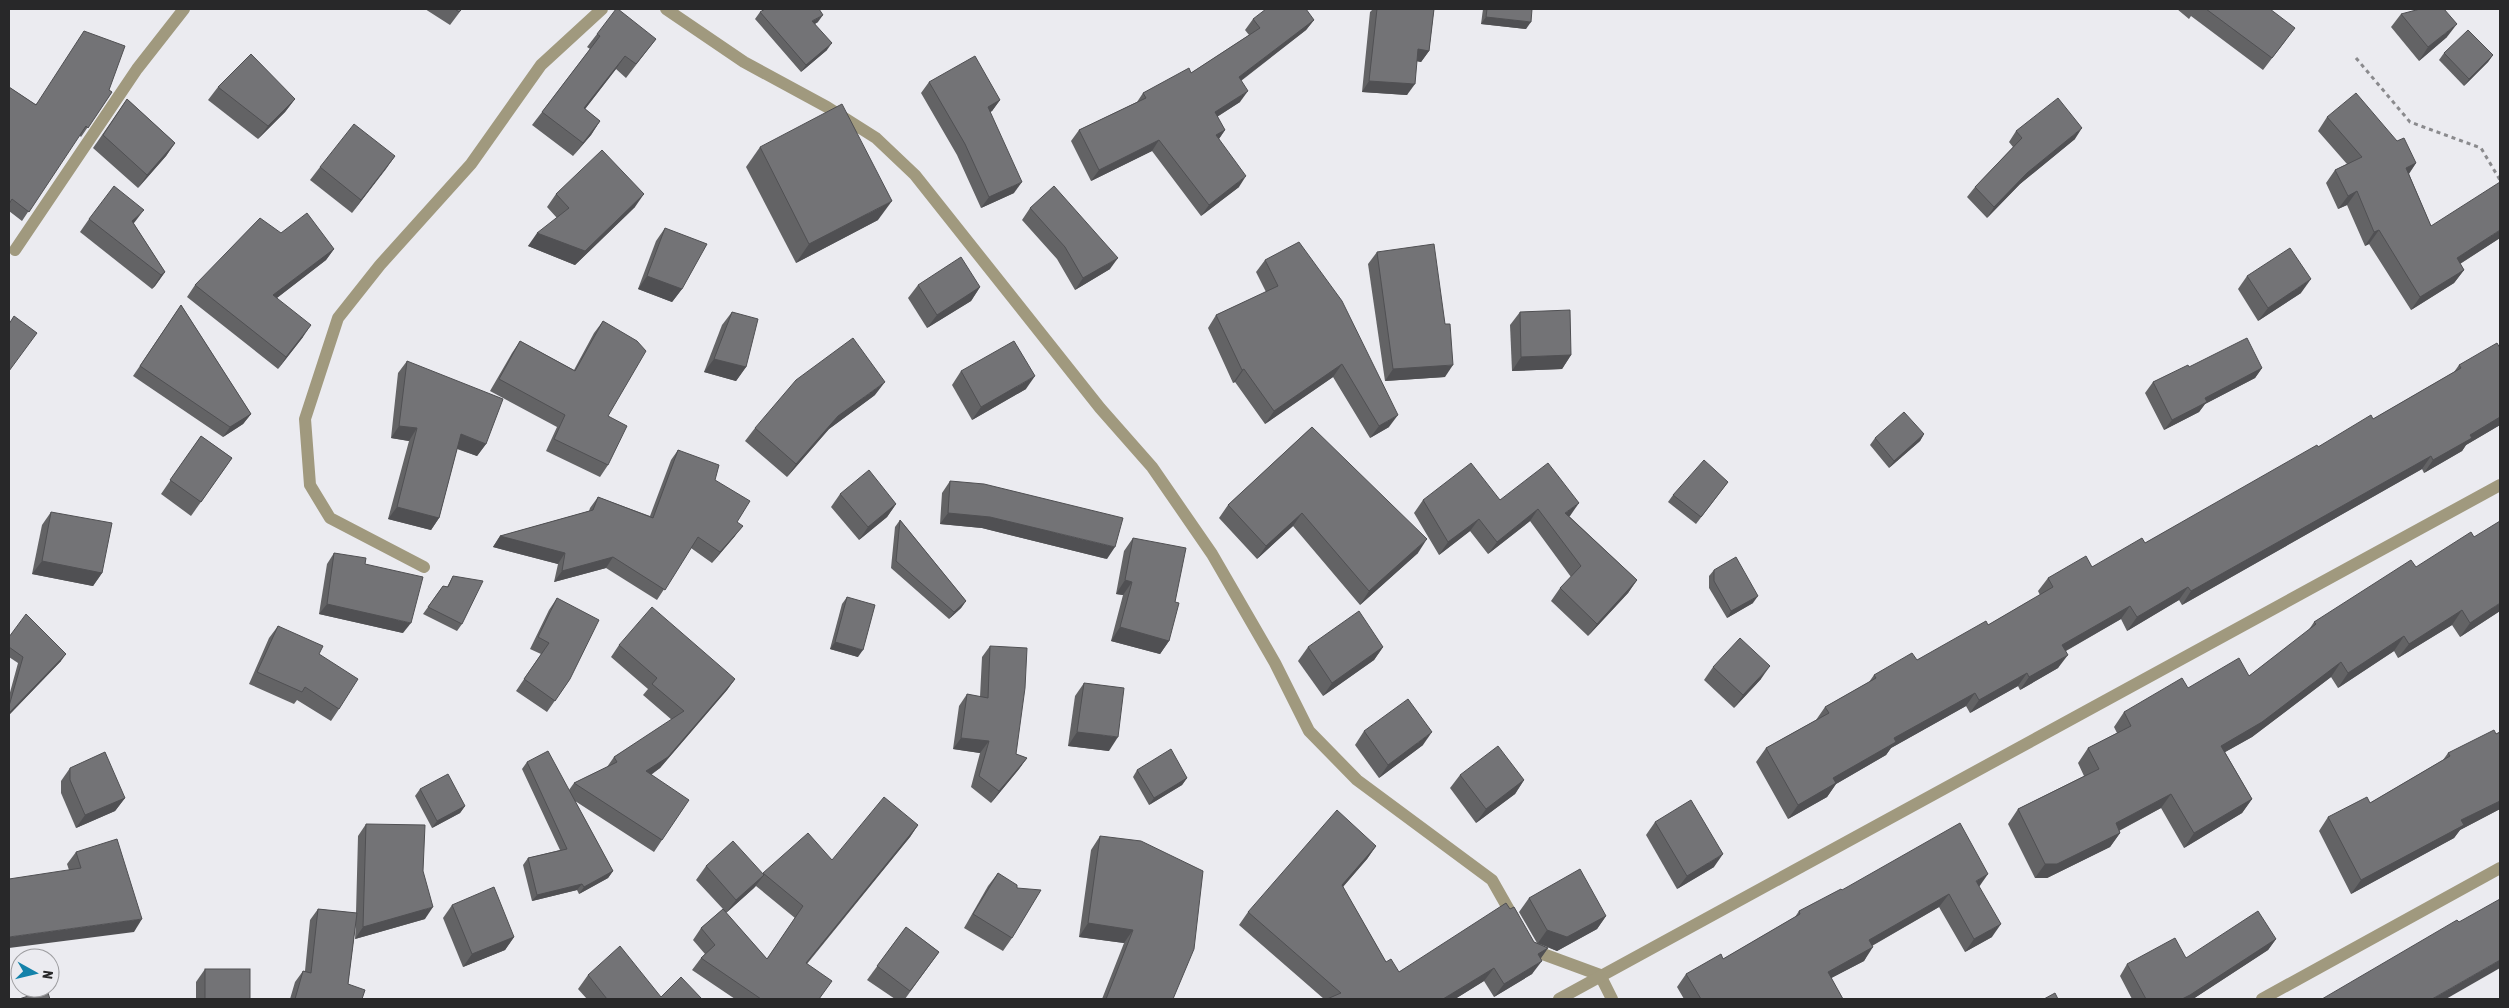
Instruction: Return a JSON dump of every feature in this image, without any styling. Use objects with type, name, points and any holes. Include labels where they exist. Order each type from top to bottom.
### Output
[{"type":"street","points":[[16,250],[136,69],[184,9]]},
{"type":"street","points":[[424,567],[330,518],[310,485],[305,419],[338,318],[380,265],[471,164],[541,65],[602,9]]},
{"type":"street","points":[[666,9],[744,62],[827,107],[876,138],[915,175],[1100,408],[1152,467],[1212,554],[1275,663],[1309,731],[1357,780],[1492,880],[1532,950],[1600,975],[1612,999]]},
{"type":"street","points":[[1558,999],[2500,485]]},
{"type":"street","points":[[2262,999],[2500,868]]},
{"type":"path","points":[[2356,58],[2410,122],[2481,148],[2500,180]]},
{"type":"building","points":[[616,9],[656,39],[636,64],[625,56],[584,108],[600,121],[583,143],[542,112],[600,36],[597,34]]},
{"type":"building","points":[[765,9],[819,9],[823,15],[812,21],[832,43],[806,65],[760,12]]},
{"type":"building","points":[[1266,9],[1306,9],[1314,20],[1239,77],[1248,91],[1215,112],[1225,130],[1216,135],[1246,176],[1209,205],[1159,140],[1099,170],[1079,130],[1146,98],[1143,93],[1189,68],[1191,73],[1260,28],[1253,19]]},
{"type":"building","points":[[1377,9],[1434,9],[1429,51],[1418,49],[1415,84],[1369,81]]},
{"type":"building","points":[[1487,9],[1532,9],[1531,22],[1486,17]]},
{"type":"building","points":[[2206,9],[2270,9],[2295,28],[2272,58]]},
{"type":"building","points":[[2420,9],[2444,9],[2457,24],[2428,47],[2401,14]]},
{"type":"building","points":[[2468,30],[2493,55],[2469,79],[2444,53]]},
{"type":"building","points":[[84,31],[125,46],[109,90],[112,92],[88,128],[86,126],[29,212],[12,199],[9,204],[9,87],[36,105]]},
{"type":"building","points":[[251,54],[295,99],[268,126],[218,87]]},
{"type":"building","points":[[975,56],[1000,100],[988,107],[1022,182],[989,197],[965,144],[929,82]]},
{"type":"building","points":[[2356,93],[2397,141],[2404,138],[2416,163],[2406,168],[2431,226],[2500,182],[2500,230],[2457,258],[2464,270],[2420,297],[2379,230],[2374,232],[2357,191],[2348,196],[2335,170],[2362,157],[2327,117]]},
{"type":"building","points":[[2058,98],[2082,128],[2027,173],[1994,207],[1975,187],[2022,138],[2016,131]]},
{"type":"building","points":[[127,99],[175,143],[147,175],[103,135]]},
{"type":"building","points":[[842,104],[892,201],[809,244],[760,147]]},
{"type":"building","points":[[354,124],[395,156],[361,200],[320,167]]},
{"type":"building","points":[[602,150],[644,194],[585,251],[537,233],[569,208],[556,194]]},
{"type":"building","points":[[114,186],[144,210],[132,221],[165,272],[161,275],[89,219]]},
{"type":"building","points":[[1054,186],[1118,258],[1083,278],[1065,247],[1030,208]]},
{"type":"building","points":[[307,213],[334,249],[273,295],[311,325],[286,357],[195,285],[260,218],[281,233]]},
{"type":"building","points":[[665,228],[707,244],[682,289],[647,276]]},
{"type":"building","points":[[1299,242],[1342,301],[1398,415],[1379,426],[1342,364],[1274,411],[1244,369],[1242,370],[1216,315],[1278,286],[1265,260]]},
{"type":"building","points":[[1434,244],[1445,324],[1450,324],[1453,365],[1393,369],[1377,252]]},
{"type":"building","points":[[2290,248],[2311,279],[2268,308],[2247,276]]},
{"type":"building","points":[[961,257],[980,287],[937,315],[918,285]]},
{"type":"building","points":[[181,305],[251,414],[230,427],[140,366]]},
{"type":"building","points":[[1570,310],[1571,355],[1521,357],[1520,312]]},
{"type":"building","points":[[732,312],[758,319],[746,367],[714,359]]},
{"type":"building","points":[[14,316],[37,333],[9,371],[9,324]]},
{"type":"building","points":[[603,321],[637,341],[646,351],[608,416],[627,426],[608,465],[554,439],[565,415],[499,379],[520,341],[575,371]]},
{"type":"building","points":[[853,338],[885,382],[838,416],[796,464],[755,428],[796,380]]},
{"type":"building","points":[[2247,338],[2262,368],[2205,398],[2207,402],[2172,420],[2153,382],[2188,365],[2189,367]]},
{"type":"building","points":[[1014,341],[1035,376],[981,407],[961,371]]},
{"type":"building","points":[[2497,343],[2500,348],[2500,417],[2470,435],[2472,438],[2433,460],[2431,456],[2191,591],[2188,587],[2137,617],[2130,606],[2062,645],[2068,655],[2029,677],[2027,673],[1979,700],[1975,693],[1894,738],[1896,742],[1833,778],[1836,783],[1798,805],[1766,748],[1829,713],[1825,707],[1876,678],[1874,675],[1912,653],[1917,660],[1986,621],[1988,625],[2053,587],[2048,578],[2086,556],[2092,567],[2142,538],[2145,543],[2317,445],[2318,447],[2371,415],[2373,419],[2461,368],[2459,365]]},
{"type":"building","points":[[407,361],[503,399],[486,444],[461,434],[439,518],[397,507],[417,428],[399,426]]},
{"type":"building","points":[[1904,412],[1924,434],[1894,461],[1875,438]]},
{"type":"building","points":[[1312,427],[1427,539],[1369,591],[1302,513],[1266,546],[1228,505]]},
{"type":"building","points":[[201,436],[232,458],[201,502],[170,480]]},
{"type":"building","points":[[678,450],[719,465],[715,480],[750,501],[737,522],[743,526],[720,552],[698,537],[665,590],[613,557],[562,571],[565,553],[500,536],[593,510],[598,497],[653,518]]},
{"type":"building","points":[[1704,460],[1728,482],[1701,517],[1673,495]]},
{"type":"building","points":[[1471,463],[1500,500],[1548,463],[1579,503],[1565,513],[1637,580],[1597,624],[1560,588],[1581,566],[1538,509],[1497,542],[1479,519],[1448,542],[1423,500]]},
{"type":"building","points":[[869,470],[896,504],[868,527],[840,494]]},
{"type":"building","points":[[950,481],[984,484],[1123,518],[1115,547],[990,517],[948,513]]},
{"type":"building","points":[[51,512],[112,523],[102,573],[42,561]]},
{"type":"building","points":[[900,520],[966,601],[954,612],[896,561]]},
{"type":"building","points":[[2500,521],[2500,603],[2470,623],[2462,610],[2409,644],[2404,636],[2348,673],[2341,662],[2262,722],[2221,746],[2252,799],[2194,833],[2171,794],[2116,823],[2120,833],[2057,864],[2045,864],[2018,809],[2099,769],[2088,748],[2131,726],[2124,712],[2182,678],[2188,688],[2239,658],[2249,676],[2316,624],[2314,622],[2411,560],[2416,567],[2471,532],[2474,537]]},
{"type":"building","points":[[1133,538],[1186,548],[1175,602],[1179,603],[1169,641],[1120,627],[1132,582],[1125,580]]},
{"type":"building","points":[[334,553],[366,558],[365,564],[423,577],[411,623],[327,604]]},
{"type":"building","points":[[1736,557],[1758,596],[1731,611],[1714,581],[1714,570]]},
{"type":"building","points":[[453,576],[483,581],[462,624],[428,607],[443,586],[448,587]]},
{"type":"building","points":[[847,597],[875,605],[863,650],[835,642]]},
{"type":"building","points":[[557,598],[599,620],[570,679],[555,701],[524,679],[549,643],[538,637]]},
{"type":"building","points":[[652,607],[735,679],[668,757],[646,771],[689,800],[662,840],[574,783],[617,762],[614,757],[684,711],[652,684],[657,678],[619,645]]},
{"type":"building","points":[[1359,611],[1383,647],[1332,683],[1308,647]]},
{"type":"building","points":[[26,614],[66,654],[9,713],[9,706],[23,657],[9,647],[9,637]]},
{"type":"building","points":[[278,626],[323,646],[319,654],[358,679],[339,709],[305,687],[302,692],[257,672]]},
{"type":"building","points":[[1740,638],[1770,666],[1743,695],[1713,667]]},
{"type":"building","points":[[990,646],[1027,648],[1025,688],[1016,754],[1027,758],[999,791],[979,776],[989,741],[961,738],[967,694],[988,698]]},
{"type":"building","points":[[1084,683],[1124,688],[1118,737],[1077,732]]},
{"type":"building","points":[[1408,699],[1432,732],[1388,765],[1364,731]]},
{"type":"building","points":[[2494,730],[2496,734],[2500,732],[2500,801],[2461,820],[2464,825],[2361,880],[2328,817],[2367,797],[2370,803],[2450,756],[2448,753]]},
{"type":"building","points":[[1498,746],[1524,780],[1486,809],[1460,775]]},
{"type":"building","points":[[1171,749],[1187,778],[1154,798],[1137,770]]},
{"type":"building","points":[[548,751],[613,871],[584,887],[582,884],[537,895],[528,858],[567,849],[527,762]]},
{"type":"building","points":[[105,752],[125,798],[85,815],[70,780],[70,768]]},
{"type":"building","points":[[448,774],[465,806],[437,821],[420,789]]},
{"type":"building","points":[[884,797],[918,825],[806,963],[832,981],[819,999],[761,999],[701,958],[715,945],[701,928],[723,909],[767,959],[803,906],[763,873],[808,833],[832,860]]},
{"type":"building","points":[[1691,800],[1723,854],[1687,876],[1655,822]]},
{"type":"building","points":[[1337,810],[1376,846],[1342,885],[1386,962],[1391,959],[1399,972],[1506,903],[1510,909],[1514,907],[1534,942],[1548,948],[1538,954],[1542,961],[1504,984],[1494,968],[1443,999],[1327,999],[1341,993],[1248,912]]},
{"type":"building","points":[[1960,823],[1988,874],[1976,881],[2001,924],[1974,939],[1949,894],[1869,940],[1873,947],[1828,972],[1843,999],[1701,999],[1686,974],[1721,954],[1723,959],[1800,914],[1799,911],[1842,890]]},
{"type":"building","points":[[366,824],[425,825],[423,871],[433,907],[363,927]]},
{"type":"building","points":[[1100,836],[1141,841],[1203,871],[1194,949],[1173,999],[1106,999],[1133,930],[1088,923]]},
{"type":"building","points":[[117,839],[142,919],[9,937],[9,879],[81,868],[76,852]]},
{"type":"building","points":[[733,841],[764,875],[736,900],[706,866]]},
{"type":"building","points":[[1580,869],[1606,916],[1567,937],[1547,930],[1529,898]]},
{"type":"building","points":[[998,873],[1017,885],[1017,888],[1041,890],[1012,938],[973,914]]},
{"type":"building","points":[[494,887],[514,937],[472,954],[452,905]]},
{"type":"building","points":[[2500,899],[2500,960],[2432,999],[2322,999],[2457,920],[2459,922]]},
{"type":"building","points":[[318,909],[357,913],[348,984],[365,990],[362,999],[295,999],[303,971],[311,973]]},
{"type":"building","points":[[2258,911],[2276,939],[2182,999],[2146,999],[2127,964],[2175,938],[2186,958]]},
{"type":"building","points":[[906,927],[939,952],[910,991],[877,966]]},
{"type":"building","points":[[620,946],[661,997],[681,977],[702,999],[607,999],[588,975]]},
{"type":"building","points":[[205,969],[250,969],[250,999],[205,999]]},
{"type":"building","points":[[2055,993],[2058,999],[2044,999]]},
{"type":"building","points":[[50,998],[50,999],[19,999]]}]
